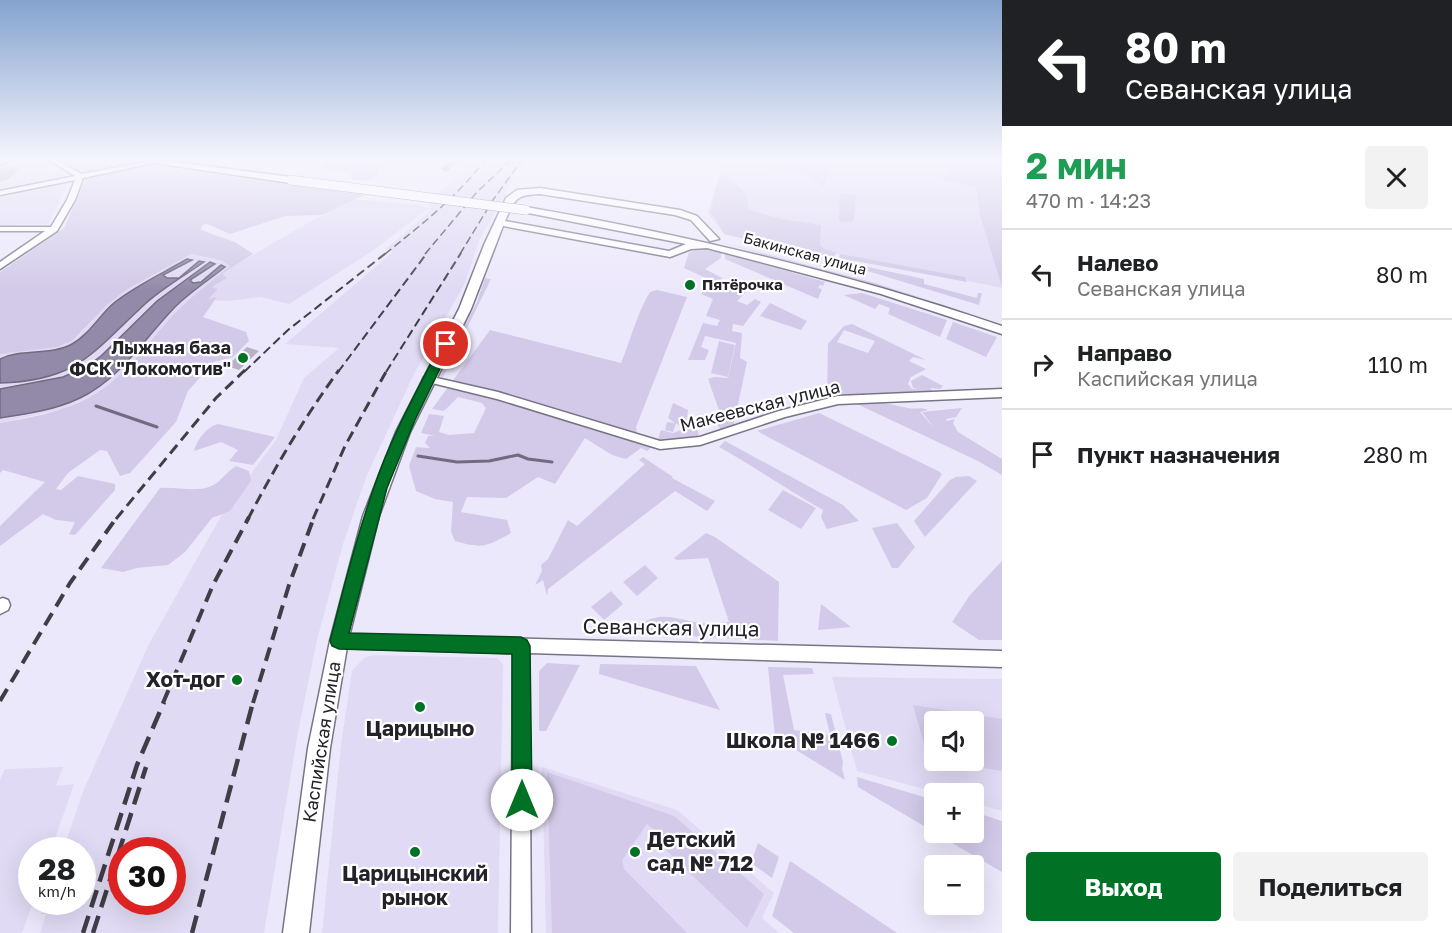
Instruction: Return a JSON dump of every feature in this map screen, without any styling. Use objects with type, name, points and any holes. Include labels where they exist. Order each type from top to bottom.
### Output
[{"type":"main road","name":"Бакинская улица","points":[[492,204],[662,231],[831,268],[1002,321]]},
{"type":"main road","name":"Каспийская улица","points":[[296,933],[319,748],[339,641],[362,549],[380,488],[403,432],[465,309],[509,204]]},
{"type":"main road","name":"Каспийская улица","points":[[619,204],[691,216]]},
{"type":"main road","points":[[500,223],[661,253],[673,254],[689,246],[711,241],[691,216],[681,227],[662,231]]},
{"type":"main road","points":[[661,253],[668,251],[674,244],[672,239],[662,231]]},
{"type":"main road","name":"Бакинская улица","points":[[711,241],[1002,330]]},
{"type":"street","points":[[0,266],[54,229],[68,204]]},
{"type":"street","points":[[0,230],[54,229]]},
{"type":"street","name":"Макеевская улица","points":[[428,379],[498,396],[660,445],[700,441],[783,414],[838,400],[1002,393]]},
{"type":"street","name":"Севанская улица","points":[[339,641],[1002,659]]},
{"type":"street","points":[[521,646],[521,933]]},
{"type":"shaded area","points":[[0,204],[58,204],[48,224],[0,225]]},
{"type":"shaded area","points":[[75,204],[346,204],[322,215],[285,216],[230,234],[207,224],[202,225],[201,230],[235,242],[253,254],[222,274],[227,278],[212,287],[218,289],[208,299],[217,297],[203,317],[246,332],[249,341],[233,357],[214,362],[203,374],[188,391],[176,422],[130,473],[120,476],[107,451],[100,450],[68,473],[56,489],[61,490],[78,476],[115,484],[115,490],[75,535],[69,534],[75,522],[56,520],[43,514],[0,546],[0,526],[45,482],[3,470],[0,473],[0,423],[56,411],[78,403],[102,389],[127,368],[180,308],[230,266],[222,261],[191,254],[126,290],[108,304],[72,341],[57,347],[0,354],[0,272],[64,228]]},
{"type":"shaded area","points":[[345,204],[402,204],[429,208],[371,252],[289,304],[261,297],[228,301],[206,300],[218,289],[212,287],[227,278],[221,274],[182,307],[123,373],[105,387],[62,409],[0,423],[0,354],[64,345],[78,336],[108,304],[126,290],[191,254],[227,263],[230,266],[223,273],[295,230]]},
{"type":"shaded area","points":[[430,204],[500,204],[479,241],[465,283],[414,374],[367,475],[343,544],[317,640],[298,732],[264,933],[40,933],[46,915],[96,915],[96,837],[67,837],[84,789],[149,644],[226,507],[276,440],[304,378],[339,348],[285,344],[393,252],[386,249],[430,211]]},
{"type":"shaded area","points":[[711,204],[981,204],[1002,288],[833,253],[724,234],[708,213]]},
{"type":"shaded area","points":[[712,204],[748,204],[748,209],[780,219],[821,225],[820,245],[836,253],[834,257],[826,256],[793,245],[724,234],[710,213]]},
{"type":"shaded area","points":[[840,204],[855,204],[854,220],[839,221]]},
{"type":"shaded area","points":[[978,204],[1002,204],[1002,287]]},
{"type":"shaded area","points":[[717,241],[875,283],[980,317]]},
{"type":"shaded area","points":[[703,248],[721,252],[721,258],[705,269],[722,278],[720,280],[747,291],[737,301],[747,305],[755,299],[761,302],[743,326],[733,324],[732,331],[742,333],[740,358],[747,362],[733,428],[721,430],[717,424],[720,413],[708,379],[728,378],[736,343],[705,336],[701,347],[709,350],[705,360],[688,360],[703,323],[717,326],[720,320],[706,316],[713,299],[701,294],[706,288],[704,281],[708,279],[684,268],[689,252]]},
{"type":"shaded area","points":[[725,253],[825,282],[818,288],[822,289],[818,299],[725,259]]},
{"type":"shaded area","points":[[840,254],[965,277],[967,282],[845,259],[845,262],[924,279],[924,284],[977,298],[978,293],[982,293],[979,305],[838,262]]},
{"type":"shaded area","points":[[187,259],[192,260],[163,275],[167,278],[179,278],[199,261],[204,262],[151,299],[81,361],[48,377],[0,383],[0,359],[17,354],[55,350],[72,344],[123,296]]},
{"type":"shaded area","points":[[210,262],[215,264],[190,280],[193,283],[201,282],[221,265],[225,267],[181,302],[120,369],[94,390],[51,409],[0,418],[0,389],[63,377],[86,367],[101,356],[157,301]]},
{"type":"shaded area","points":[[485,278],[491,279],[443,377],[438,376],[477,302]]},
{"type":"shaded area","points":[[657,290],[687,297],[636,427],[639,442],[653,446],[647,451],[641,448],[626,459],[612,455],[585,438],[555,484],[538,477],[506,498],[467,497],[461,512],[507,520],[511,533],[496,541],[478,546],[455,541],[451,532],[453,502],[435,499],[416,491],[409,466],[416,447],[430,448],[425,443],[428,436],[435,436],[421,433],[429,414],[444,416],[439,432],[449,435],[474,433],[486,408],[482,403],[458,397],[444,411],[432,409],[490,330],[621,363],[645,300],[650,292]]},
{"type":"shaded area","points":[[862,293],[947,320],[940,337],[888,314],[890,308],[879,304],[875,309],[844,295]]},
{"type":"shaded area","points":[[770,303],[807,321],[801,330],[760,316]]},
{"type":"shaded area","points":[[953,322],[997,337],[986,357],[946,339]]},
{"type":"shaded area","points":[[852,324],[926,360],[913,357],[909,361],[926,369],[911,377],[908,384],[912,389],[919,389],[913,388],[911,381],[922,375],[943,386],[940,389],[930,388],[934,393],[827,397],[828,344],[844,326]],"holes":[[[844,330],[875,341],[868,353],[837,342]]]},
{"type":"shaded area","points":[[719,341],[735,345],[728,377],[711,373]]},
{"type":"shaded area","points":[[673,403],[688,410],[687,418],[690,426],[697,429],[700,438],[657,442],[661,430],[673,433],[684,429],[676,423],[673,432],[665,430],[667,422],[675,423],[668,418]]},
{"type":"shaded area","points":[[876,403],[928,410],[920,412],[934,428],[922,412],[962,408],[956,417],[946,419],[947,421],[955,419],[953,423],[958,432],[1002,459],[1002,475],[978,461],[857,404]]},
{"type":"shaded area","points":[[819,413],[940,472],[942,474],[927,498],[906,510],[757,431]]},
{"type":"shaded area","points":[[218,424],[275,437],[253,465],[229,461],[238,450],[221,442],[194,451],[203,434]]},
{"type":"shaded area","points":[[725,441],[843,505],[859,521],[827,529],[821,517],[823,510],[719,447]]},
{"type":"shaded area","points":[[643,457],[672,478],[715,501],[707,511],[675,491],[548,589],[547,596],[543,580],[535,585],[542,571],[541,565],[548,559],[568,520],[577,526],[645,464],[639,460]]},
{"type":"shaded area","points":[[236,466],[249,471],[251,481],[230,511],[212,518],[185,552],[168,565],[137,568],[123,572],[101,568],[160,488],[198,489],[212,486]]},
{"type":"shaded area","points":[[969,476],[977,481],[925,537],[914,521],[950,480]]},
{"type":"shaded area","points":[[783,490],[816,508],[801,529],[768,510]]},
{"type":"shaded area","points":[[897,523],[915,547],[898,568],[892,568],[872,528]]},
{"type":"shaded area","points":[[706,533],[779,582],[778,641],[639,633],[634,627],[652,618],[660,617],[703,623],[729,622],[708,558],[677,560],[674,558]]},
{"type":"shaded area","points":[[1002,561],[1002,640],[979,640],[952,622],[970,595]]},
{"type":"shaded area","points":[[645,565],[658,578],[637,596],[623,582]]},
{"type":"shaded area","points":[[611,591],[623,604],[604,620],[591,607]]},
{"type":"shaded area","points":[[821,604],[851,627],[818,630]]},
{"type":"shaded area","name":"Царицынский рынок","points":[[372,655],[497,658],[503,664],[498,933],[322,933],[341,745],[352,671],[364,658]]},
{"type":"shaded area","points":[[547,663],[580,665],[546,731],[539,731],[539,671]]},
{"type":"shaded area","points":[[600,664],[696,666],[720,710],[599,674]]},
{"type":"shaded area","points":[[768,667],[812,668],[814,674],[783,675],[794,730],[830,735],[825,713],[831,714],[845,780],[775,737]]},
{"type":"shaded area","name":"Школа № 1466","points":[[832,677],[1002,679],[1002,811],[984,806],[984,783],[924,783],[924,789],[857,771]]},
{"type":"shaded area","points":[[913,705],[951,711],[924,711],[924,744]]},
{"type":"shaded area","points":[[984,716],[1002,719],[1002,771],[984,768]]},
{"type":"shaded area","points":[[63,767],[56,786],[74,784],[56,837],[18,837],[18,915],[28,915],[22,933],[0,933],[0,780],[5,769]]},
{"type":"shaded area","name":"Детский сад № 712","points":[[542,767],[677,810],[774,893],[762,918],[779,933],[546,933]]},
{"type":"shaded area","name":"Детский сад № 712","points":[[547,772],[674,816],[764,894],[747,928],[666,850],[667,840],[647,824],[622,860],[624,869],[687,933],[552,933]]},
{"type":"shaded area","points":[[857,777],[924,797],[924,826],[858,787]]},
{"type":"shaded area","points":[[984,815],[1002,821],[1002,872],[984,862],[984,855],[973,855],[952,843],[984,843]]},
{"type":"shaded area","points":[[758,843],[779,857],[772,878],[751,863]]},
{"type":"shaded area","points":[[790,861],[897,933],[794,933],[772,916]]},
{"type":"building","name":"Лыжная база ФСК \"Локомотив\"","points":[[247,347],[259,351],[239,370],[227,366]]},
{"type":"waterway","points":[[96,406],[157,427]]},
{"type":"waterway","points":[[418,456],[457,462],[489,461],[518,455],[528,459],[552,462]]},
{"type":"railway","points":[[385,254],[445,204]]},
{"type":"railway","points":[[425,254],[467,204]]},
{"type":"railway","points":[[460,254],[491,204]]},
{"type":"railway","points":[[244,372],[288,330],[386,253]]},
{"type":"railway","points":[[338,372],[427,253]]},
{"type":"railway","points":[[386,372],[461,253]]},
{"type":"railway","points":[[116,519],[216,398],[245,370]]},
{"type":"railway","points":[[248,519],[290,443],[339,370]]},
{"type":"railway","points":[[313,519],[345,446],[387,370]]},
{"type":"railway","points":[[0,701],[70,583],[117,517]]},
{"type":"railway","points":[[163,703],[213,585],[249,517]]},
{"type":"railway","points":[[253,703],[289,585],[314,517]]},
{"type":"railway","points":[[83,933],[137,765],[164,702]]},
{"type":"railway","points":[[192,933],[253,702]]},
{"type":"railway","points":[[93,933],[146,767]]},
{"type":"place","name":"Пятёрочка","points":[[690,285]]},
{"type":"place","name":"Лыжная база ФСК \"Локомотив\"","points":[[243,358]]},
{"type":"place","name":"Хот-дог","points":[[237,680]]},
{"type":"place","name":"Царицыно","points":[[420,707]]},
{"type":"place","name":"Школа № 1466","points":[[892,741]]},
{"type":"place","name":"Царицынский рынок","points":[[415,852]]},
{"type":"place","name":"Детский сад № 712","points":[[635,852]]},
{"type":"route","points":[[446,344],[408,420],[380,488],[339,641],[521,646],[522,800]]}]
